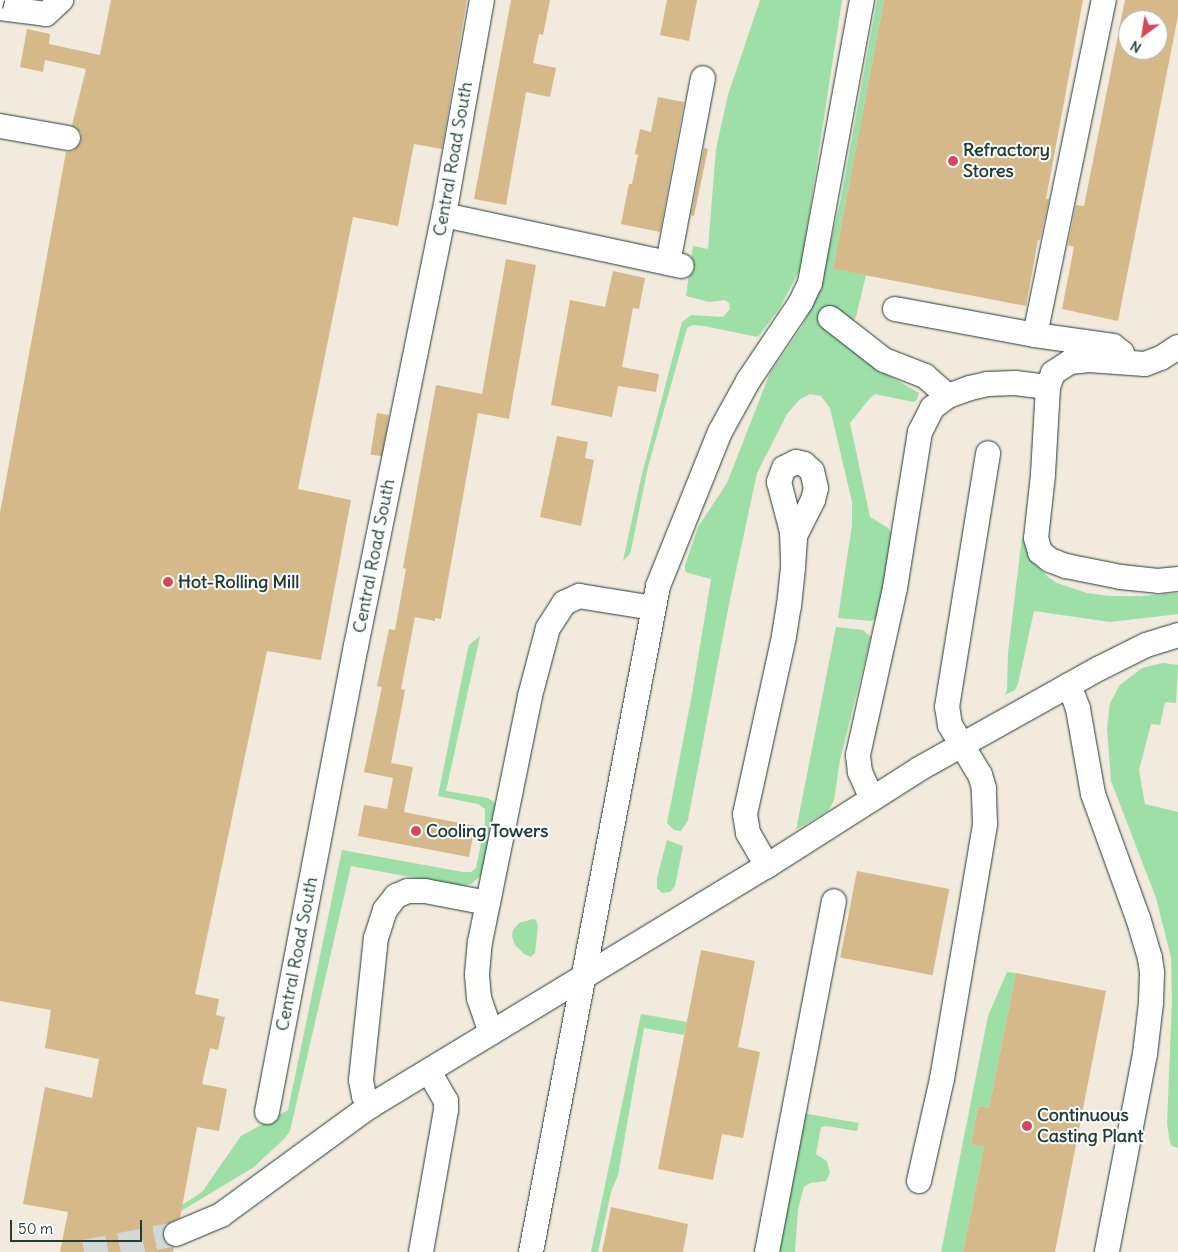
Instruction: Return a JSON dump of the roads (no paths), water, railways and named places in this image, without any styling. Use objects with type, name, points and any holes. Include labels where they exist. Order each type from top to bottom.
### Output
[{"type":"lane","points":[[0,8],[46,14],[61,0]]},
{"type":"lane","name":"Central Road South","points":[[267,1112],[356,646],[444,215],[482,0]]},
{"type":"lane","points":[[531,1252],[653,608],[663,574],[720,432],[744,388],[801,302],[810,283],[862,0]]},
{"type":"lane","points":[[1035,334],[1104,0]]},
{"type":"lane","points":[[444,215],[675,264],[703,78]]},
{"type":"lane","points":[[0,126],[68,138]]},
{"type":"lane","points":[[895,309],[1112,346],[1122,353],[1125,363]]},
{"type":"lane","points":[[830,318],[884,360],[925,376],[948,396]]},
{"type":"lane","points":[[1178,348],[1161,358],[1145,364],[1096,360],[1070,362],[1053,373],[1048,387],[1043,475],[1036,532],[1036,543],[1040,552],[1050,560],[1066,566],[1120,577],[1158,581],[1178,579]]},
{"type":"lane","points":[[872,798],[862,778],[858,755],[894,588],[920,432],[932,408],[948,396],[970,388],[998,384],[1048,387]]},
{"type":"lane","points":[[920,1181],[942,1079],[985,824],[984,788],[980,774],[948,720],[947,699],[988,453]]},
{"type":"lane","points":[[767,866],[748,834],[745,814],[784,636],[793,559]]},
{"type":"lane","points":[[491,1033],[481,1010],[477,974],[488,903],[532,687],[553,617],[564,603],[579,596],[595,597],[653,608]]},
{"type":"lane","points":[[176,1234],[204,1224],[227,1212],[371,1106],[767,866],[872,798],[962,744],[1139,648],[1178,635]]},
{"type":"lane","points":[[1070,685],[1078,709],[1093,794],[1138,918],[1152,973],[1145,1054],[1107,1252]]},
{"type":"lane","points":[[371,1106],[364,1096],[361,1080],[376,938],[385,910],[396,896],[408,891],[424,891],[488,903]]},
{"type":"lane","points":[[767,1252],[834,901]]},
{"type":"lane","points":[[421,1252],[446,1110],[446,1100],[429,1071]]},
{"type":"tunnel","points":[[84,1252],[176,1234]]},
{"type":"railway","points":[[0,8],[2,0]]},
{"type":"place","name":"Refractory Stores","points":[[953,161]]},
{"type":"place","name":"Hot-Rolling Mill","points":[[168,582]]},
{"type":"place","name":"Cooling Towers","points":[[416,831]]},
{"type":"place","name":"Continuous Casting Plant","points":[[1027,1126]]}]
